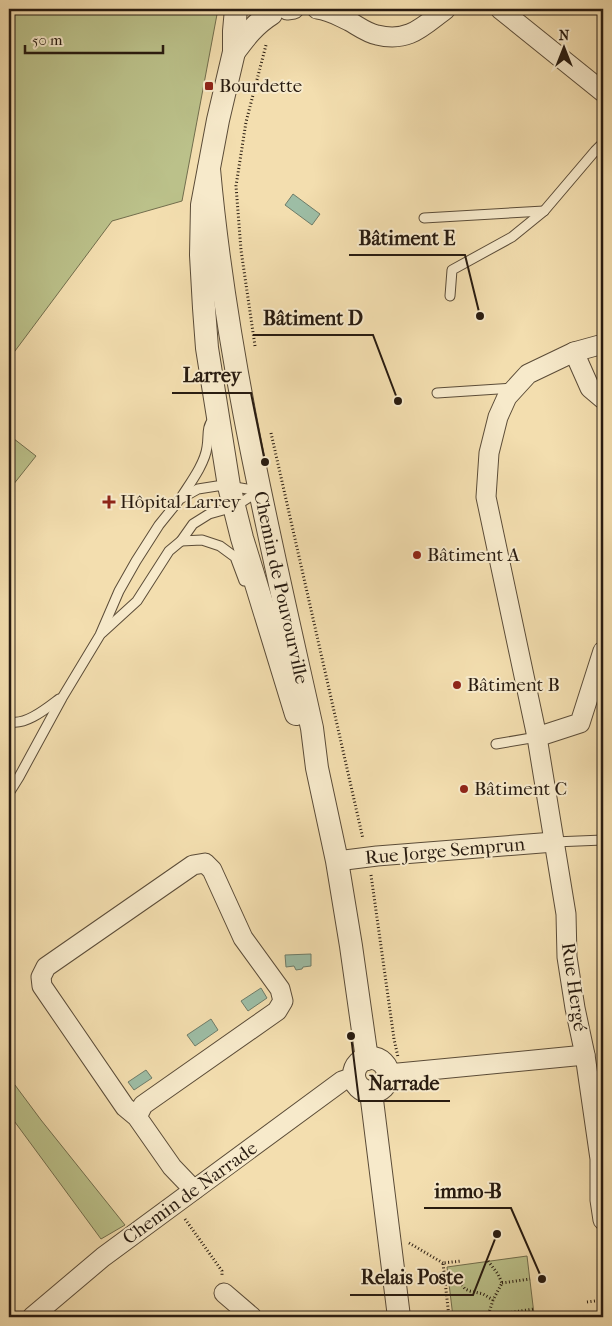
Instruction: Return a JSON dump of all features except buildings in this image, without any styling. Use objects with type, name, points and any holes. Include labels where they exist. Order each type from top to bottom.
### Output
[{"type":"street","name":"Chemin de Pouvourville","points":[[236,9],[234,52],[218,120],[202,205],[201,255],[207,348],[231,497],[259,597],[303,735],[317,768]]},
{"type":"street","points":[[323,9],[376,35],[398,37],[407,36],[416,31],[446,9]]},
{"type":"street","points":[[500,9],[603,92]]},
{"type":"street","name":"Chemin de Pouvourville","points":[[234,52],[259,21],[278,10]]},
{"type":"street","name":"Chemin de Pouvourville","points":[[209,169],[212,208],[223,288],[259,491],[312,728],[317,768],[337,861],[367,1059]]},
{"type":"street","name":"Rue Hergé","points":[[603,344],[574,352],[528,374],[507,396],[498,417],[489,453],[486,498],[537,737],[566,914],[567,957],[585,1055],[600,1159],[600,1200],[603,1220]]},
{"type":"street","points":[[574,352],[590,388],[603,399]]},
{"type":"street","points":[[537,737],[580,723],[603,651]]},
{"type":"street","name":"Rue Jorge Semprun","points":[[337,861],[554,842]]},
{"type":"street","points":[[137,1117],[143,1105],[278,1012],[283,1001],[280,989],[243,938],[212,870],[205,863],[193,865],[46,967],[41,977],[42,986],[125,1107],[137,1117],[172,1167],[194,1190]]},
{"type":"street","points":[[394,1073],[386,1069],[381,1062],[372,1058],[362,1061],[356,1068],[354,1078],[358,1086],[366,1092],[372,1092],[383,1086],[387,1078],[394,1073],[585,1055]]},
{"type":"street","name":"Chemin de Narrade","points":[[32,1317],[103,1257],[342,1082],[354,1078]]},
{"type":"street","points":[[372,1092],[400,1317]]},
{"type":"street","points":[[224,1293],[252,1317]]},
{"type":"lane","points":[[450,296],[452,270],[512,237],[544,210],[603,143]]},
{"type":"lane","points":[[424,218],[544,210]]},
{"type":"lane","points":[[437,393],[514,388]]},
{"type":"lane","points":[[9,793],[100,635],[119,591],[136,561],[198,470],[207,449],[209,424],[218,415]]},
{"type":"lane","points":[[180,499],[198,489],[216,486],[231,497],[259,491]]},
{"type":"lane","points":[[100,635],[137,601],[169,550],[181,541],[193,524],[231,497],[259,491]]},
{"type":"lane","points":[[181,541],[202,540],[220,546],[235,557],[248,591],[259,597]]},
{"type":"lane","points":[[9,721],[13,723],[33,718],[62,698]]},
{"type":"lane","points":[[496,744],[537,737]]},
{"type":"lane","points":[[554,842],[603,840]]},
{"type":"path","points":[[255,347],[241,250],[236,186],[246,122],[268,40]]},
{"type":"path","points":[[269,424],[372,878],[394,1039],[394,1073]]},
{"type":"path","points":[[174,1205],[222,1270],[224,1293]]},
{"type":"path","points":[[409,1243],[443,1263],[462,1261]]},
{"type":"path","points":[[488,1261],[502,1283]]},
{"type":"path","points":[[443,1263],[449,1317]]},
{"type":"path","points":[[444,1278],[452,1277],[457,1279],[465,1289],[483,1294],[493,1300]]},
{"type":"path","points":[[502,1283],[530,1279]]},
{"type":"path","points":[[488,1316],[493,1300],[502,1283]]},
{"type":"path","points":[[587,1302],[603,1300]]},
{"type":"path","points":[[480,1317],[534,1309]]},
{"type":"shaded area","points":[[9,9],[218,9],[182,201],[112,221],[9,359]]},
{"type":"shaded area","points":[[293,194],[320,214],[312,225],[285,205]]},
{"type":"shaded area","points":[[9,435],[36,456],[9,490]]},
{"type":"shaded area","points":[[311,954],[311,966],[296,970],[294,966],[286,967],[285,955]]},
{"type":"shaded area","points":[[261,988],[267,998],[248,1011],[241,1001]]},
{"type":"shaded area","points":[[211,1019],[218,1030],[195,1046],[187,1035]]},
{"type":"shaded area","points":[[146,1070],[152,1078],[134,1090],[128,1082]]},
{"type":"shaded area","points":[[9,1077],[125,1225],[101,1239],[9,1114]]},
{"type":"shaded area","points":[[527,1256],[534,1314],[511,1317],[453,1317],[447,1267]]},
{"type":"place","name":"Bourdette","points":[[209,86]]},
{"type":"place","name":"Bâtiment E","points":[[480,316]]},
{"type":"place","name":"Bâtiment D","points":[[398,401]]},
{"type":"place","name":"Larrey","points":[[265,462]]},
{"type":"place","name":"Hôpital Larrey","points":[[109,502]]},
{"type":"place","name":"Bâtiment A","points":[[417,555]]},
{"type":"place","name":"Bâtiment B","points":[[457,685]]},
{"type":"place","name":"Bâtiment C","points":[[464,789]]},
{"type":"place","name":"Narrade","points":[[351,1036]]},
{"type":"place","name":"Relais Poste","points":[[497,1234]]},
{"type":"place","name":"immo-B","points":[[542,1279]]}]
